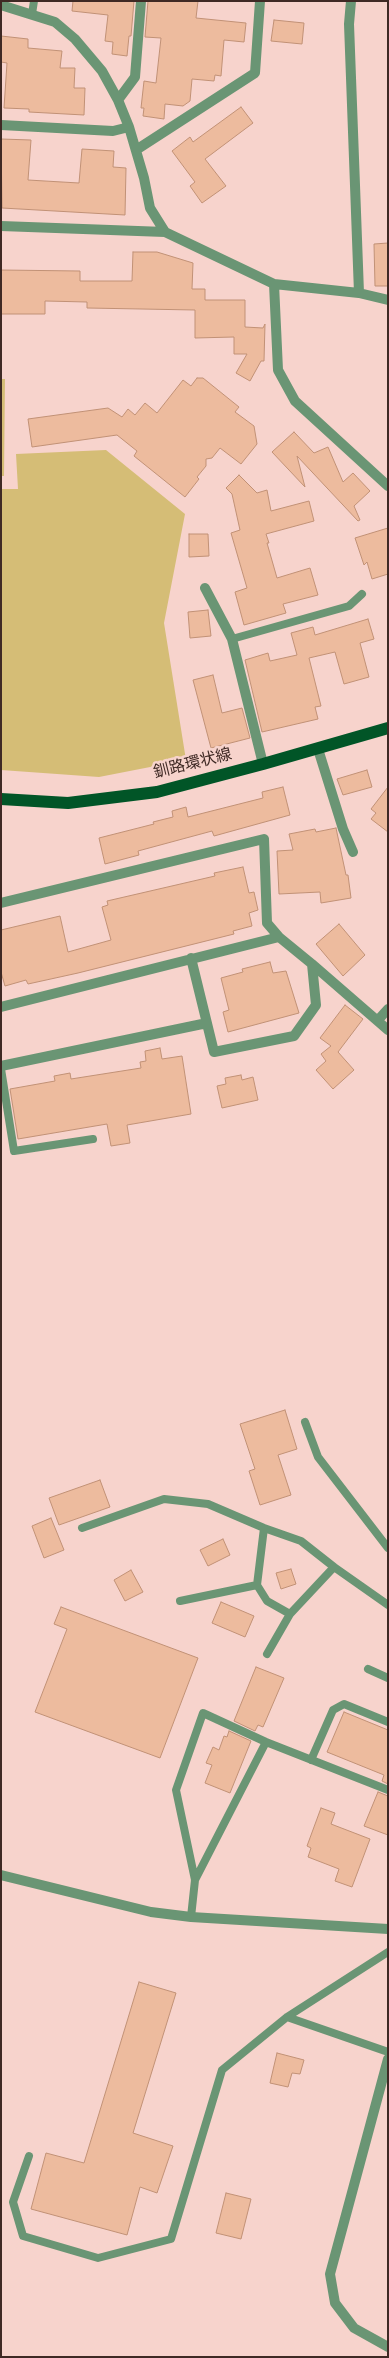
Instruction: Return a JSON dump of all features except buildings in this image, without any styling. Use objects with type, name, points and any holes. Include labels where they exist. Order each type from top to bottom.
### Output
[{"type":"main road","name":"釧路環状線","points":[[1,799],[68,803],[157,792],[318,749],[388,728]]},
{"type":"street","points":[[118,100],[135,77],[141,1]]},
{"type":"street","points":[[136,150],[255,73],[260,1]]},
{"type":"street","points":[[351,1],[349,24],[359,293]]},
{"type":"street","points":[[1,5],[55,22],[76,39],[102,71],[118,100],[129,127],[150,208],[165,232]]},
{"type":"street","points":[[1,125],[113,131],[129,127]]},
{"type":"street","points":[[1,226],[165,232],[274,284],[359,293],[388,300]]},
{"type":"street","points":[[274,284],[278,370],[291,394],[296,401],[388,486]]},
{"type":"street","points":[[205,588],[232,639],[263,764]]},
{"type":"street","points":[[318,749],[343,829],[353,852]]},
{"type":"street","points":[[1,904],[264,839],[268,923],[279,937],[388,1030]]},
{"type":"street","points":[[1,1007],[279,937]]},
{"type":"street","points":[[191,958],[214,1052],[294,1036],[316,1005],[312,964]]},
{"type":"street","points":[[378,1020],[388,1009]]},
{"type":"street","points":[[1,1067],[207,1023]]},
{"type":"street","points":[[1,1875],[152,1912],[191,1917],[388,1929]]},
{"type":"street","points":[[388,2059],[330,2274],[335,2303],[354,2328],[388,2347]]},
{"type":"lane","points":[[32,14],[34,1]]},
{"type":"lane","points":[[232,639],[349,606],[362,594]]},
{"type":"lane","points":[[1,1067],[14,1151],[93,1139]]},
{"type":"lane","points":[[305,1422],[318,1457],[388,1548]]},
{"type":"lane","points":[[82,1528],[164,1499],[208,1504],[264,1528],[301,1541],[388,1605]]},
{"type":"lane","points":[[264,1528],[257,1585],[267,1601],[290,1614]]},
{"type":"lane","points":[[267,1654],[290,1614],[334,1567]]},
{"type":"lane","points":[[180,1600],[257,1585]]},
{"type":"lane","points":[[368,1669],[388,1678]]},
{"type":"lane","points":[[311,1760],[333,1710],[344,1704],[388,1722]]},
{"type":"lane","points":[[191,1917],[195,1880],[176,1790],[203,1713],[266,1742],[388,1790]]},
{"type":"lane","points":[[195,1880],[266,1742]]},
{"type":"lane","points":[[29,2156],[13,2202],[23,2236],[98,2258],[171,2239],[222,2070],[287,2017],[388,1952]]},
{"type":"lane","points":[[287,2017],[388,2052]]},
{"type":"shaded area","points":[[1,379],[5,379],[4,476],[1,476]]},
{"type":"shaded area","points":[[106,450],[185,514],[164,623],[186,760],[99,777],[1,770],[1,489],[18,489],[16,454]]}]
